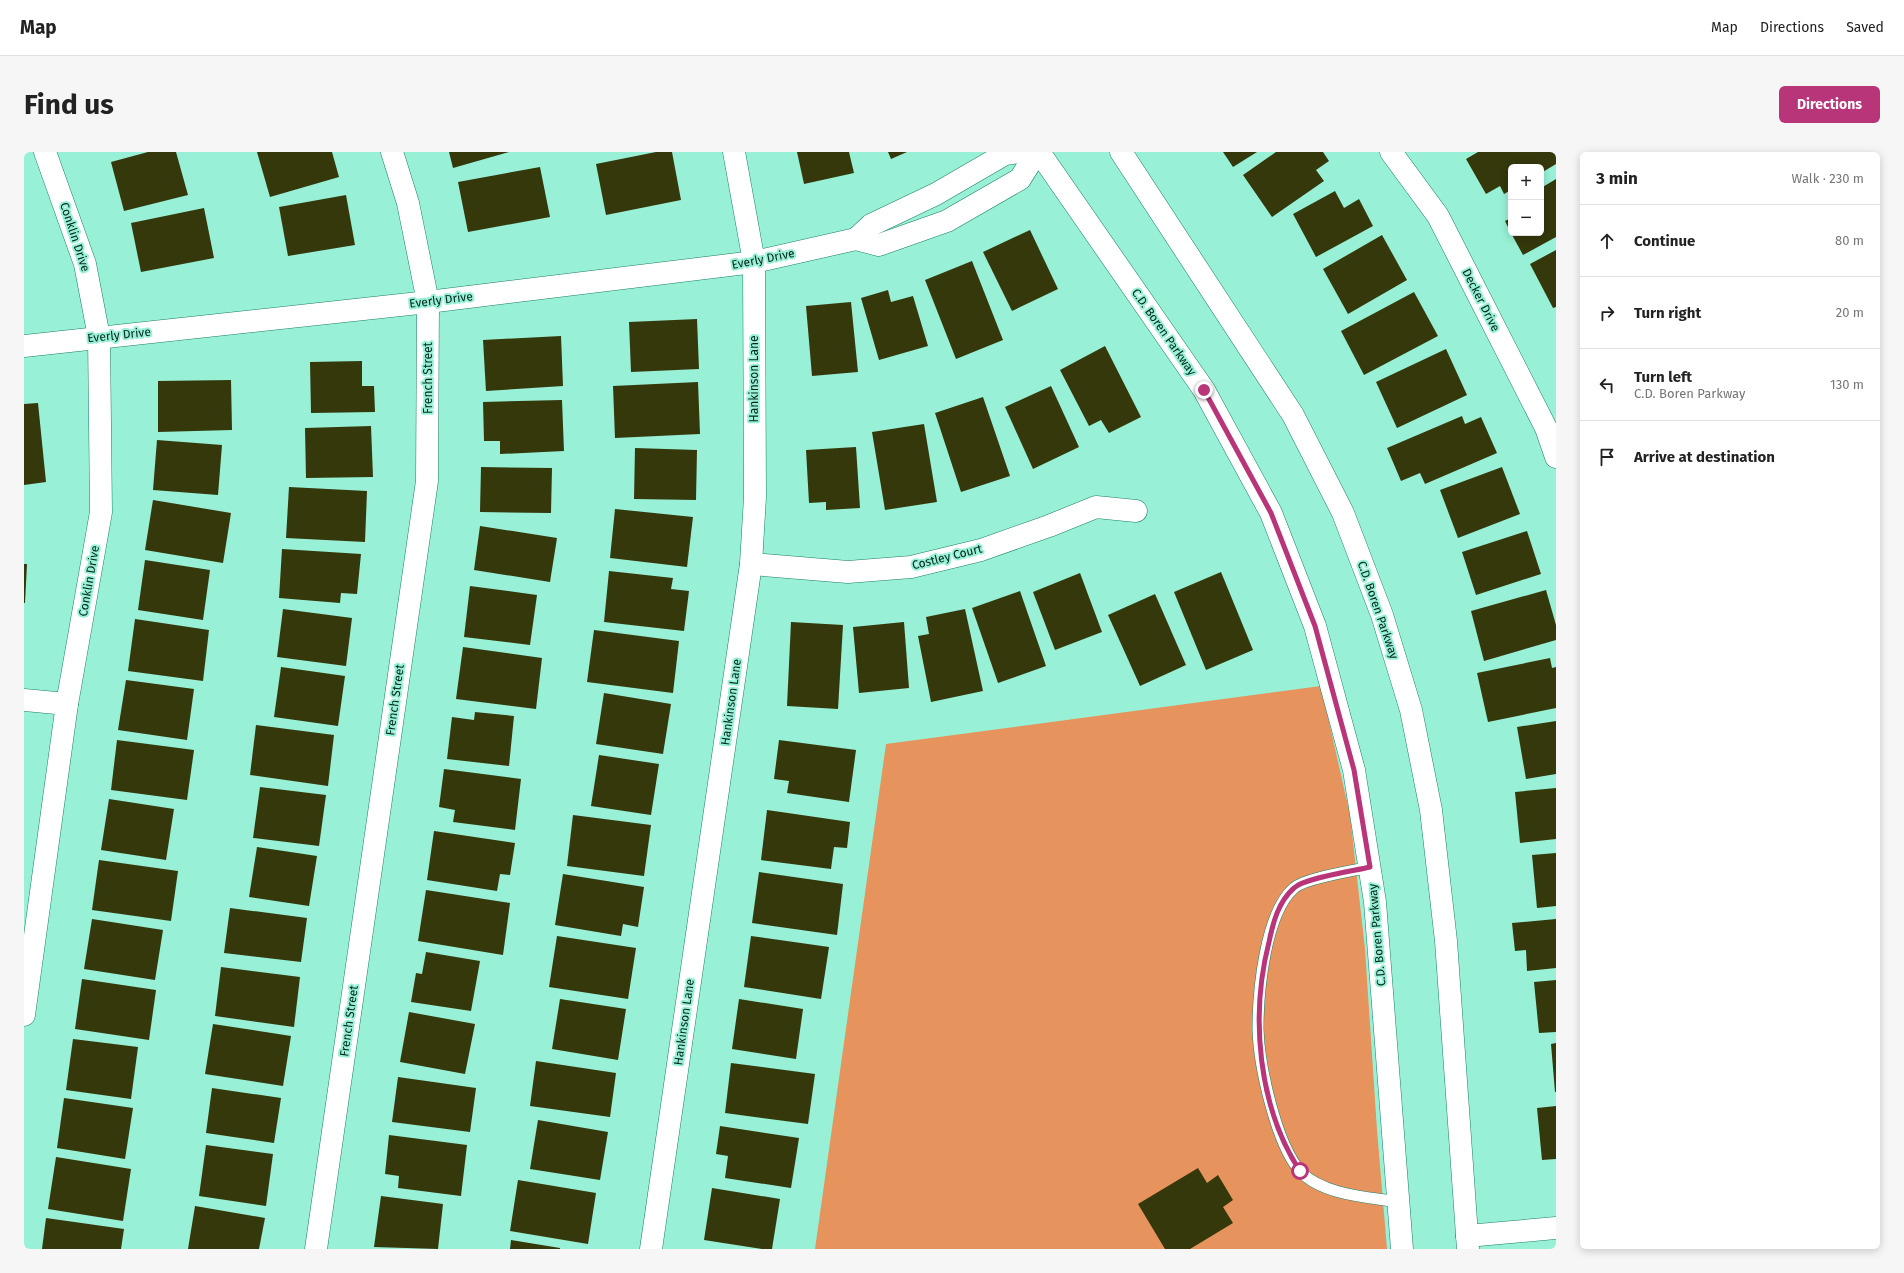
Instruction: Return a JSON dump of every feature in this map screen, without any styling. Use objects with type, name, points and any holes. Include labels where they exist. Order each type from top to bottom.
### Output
[{"type":"street","name":"Conklin Drive","points":[[24,1015],[67,704],[101,512],[99,337],[85,264],[45,152]]},
{"type":"street","name":"French Street","points":[[316,1249],[427,481],[428,302],[408,203],[392,152]]},
{"type":"street","name":"Hankinson Lane","points":[[651,1249],[751,564],[755,497],[754,262],[734,152]]},
{"type":"street","points":[[856,239],[871,225],[936,194],[1005,154],[1019,152]]},
{"type":"street","name":"Everly Drive","points":[[24,346],[428,302],[754,262],[856,239],[879,245],[947,221],[1020,179],[1038,152]]},
{"type":"street","name":"C.D. Boren Parkway","points":[[1038,152],[1204,390],[1271,513],[1315,626],[1354,770],[1375,902],[1402,1249]]},
{"type":"street","name":"C.D. Boren Parkway","points":[[1121,152],[1293,415],[1343,513],[1382,615],[1411,710],[1432,810],[1446,941],[1467,1242]]},
{"type":"street","name":"Decker Drive","points":[[1390,152],[1438,216],[1546,428],[1556,457]]},
{"type":"street","name":"Costley Court","points":[[751,564],[848,572],[911,567],[981,550],[1049,526],[1096,506],[1136,511]]},
{"type":"street","points":[[24,700],[67,704]]},
{"type":"street","points":[[1467,1242],[1556,1228]]},
{"type":"lane","points":[[1370,867],[1306,882],[1294,887],[1284,900],[1275,917],[1263,965],[1258,1029],[1265,1081],[1274,1114],[1290,1155],[1300,1171],[1314,1183],[1330,1189],[1398,1202]]},
{"type":"shaded area","points":[[1321,686],[1350,815],[1365,949],[1377,1130],[1387,1249],[815,1249],[886,744]]},
{"type":"building","points":[[148,152],[176,152],[188,195],[124,211],[111,162]]},
{"type":"building","points":[[257,152],[332,152],[339,177],[270,197]]},
{"type":"building","points":[[449,152],[509,152],[453,168]]},
{"type":"building","points":[[656,152],[672,152],[681,200],[606,215],[596,164]]},
{"type":"building","points":[[797,152],[849,152],[854,173],[804,184]]},
{"type":"building","points":[[888,152],[907,152],[891,159]]},
{"type":"building","points":[[1223,152],[1257,152],[1233,167]]},
{"type":"building","points":[[1276,152],[1323,152],[1329,161],[1316,170],[1324,181],[1272,217],[1243,175]]},
{"type":"building","points":[[1478,152],[1556,152],[1556,164],[1544,171],[1544,164],[1508,164],[1508,192],[1504,194],[1500,186],[1486,194],[1466,159]]},
{"type":"building","points":[[540,167],[550,217],[468,232],[458,182]]},
{"type":"building","points":[[1556,179],[1556,237],[1523,255],[1513,236],[1544,236],[1544,186]]},
{"type":"building","points":[[1335,191],[1344,208],[1359,199],[1373,226],[1316,257],[1293,214]]},
{"type":"building","points":[[346,195],[355,245],[288,256],[279,207]]},
{"type":"building","points":[[204,208],[214,258],[141,272],[131,223]]},
{"type":"building","points":[[1508,220],[1508,227],[1505,221]]},
{"type":"building","points":[[1030,230],[1058,289],[1012,311],[983,252]]},
{"type":"building","points":[[1382,235],[1407,280],[1348,314],[1323,269]]},
{"type":"building","points":[[1556,250],[1556,307],[1553,308],[1530,264]]},
{"type":"building","points":[[972,261],[1003,340],[956,359],[925,280]]},
{"type":"building","points":[[888,290],[891,302],[913,296],[928,346],[879,360],[861,298]]},
{"type":"building","points":[[1414,292],[1438,336],[1364,375],[1341,331]]},
{"type":"building","points":[[851,302],[858,372],[812,376],[806,306]]},
{"type":"building","points":[[697,319],[699,369],[631,372],[629,322]]},
{"type":"building","points":[[561,336],[563,386],[486,391],[483,340]]},
{"type":"building","points":[[1105,346],[1141,417],[1109,433],[1101,420],[1089,426],[1060,370]]},
{"type":"building","points":[[1446,349],[1467,395],[1397,428],[1376,382]]},
{"type":"building","points":[[362,361],[362,386],[374,386],[375,412],[311,413],[310,362]]},
{"type":"building","points":[[231,380],[232,430],[158,432],[158,381]]},
{"type":"building","points":[[698,382],[700,434],[615,438],[613,386]]},
{"type":"building","points":[[1051,386],[1079,447],[1033,469],[1005,407]]},
{"type":"building","points":[[983,397],[1010,476],[961,492],[935,413]]},
{"type":"building","points":[[562,400],[564,451],[500,454],[500,441],[484,441],[483,402]]},
{"type":"building","points":[[38,403],[46,482],[24,485],[24,404]]},
{"type":"building","points":[[1462,416],[1465,424],[1481,417],[1497,453],[1425,484],[1420,473],[1401,481],[1387,448]]},
{"type":"building","points":[[924,424],[937,502],[885,510],[872,432]]},
{"type":"building","points":[[371,426],[373,477],[306,478],[305,428]]},
{"type":"building","points":[[157,440],[222,445],[218,495],[153,490]]},
{"type":"building","points":[[856,447],[860,508],[826,510],[826,502],[809,503],[806,450]]},
{"type":"building","points":[[635,448],[697,450],[696,500],[634,499]]},
{"type":"building","points":[[481,467],[552,468],[551,513],[480,512]]},
{"type":"building","points":[[1502,467],[1520,514],[1458,538],[1440,490]]},
{"type":"building","points":[[289,487],[367,491],[365,542],[286,538]]},
{"type":"building","points":[[153,500],[231,513],[223,563],[145,550]]},
{"type":"building","points":[[615,509],[693,517],[687,567],[610,558]]},
{"type":"building","points":[[480,526],[557,538],[550,582],[474,570]]},
{"type":"building","points":[[1527,531],[1541,574],[1476,595],[1462,552]]},
{"type":"building","points":[[282,549],[361,554],[357,594],[341,593],[340,603],[279,598]]},
{"type":"building","points":[[145,560],[210,570],[203,620],[138,610]]},
{"type":"building","points":[[24,564],[27,564],[25,603],[24,603]]},
{"type":"building","points":[[609,571],[673,578],[671,589],[689,591],[684,631],[604,622]]},
{"type":"building","points":[[1221,572],[1253,650],[1206,670],[1174,592]]},
{"type":"building","points":[[1080,573],[1102,632],[1055,650],[1033,592]]},
{"type":"building","points":[[470,586],[537,595],[530,645],[464,637]]},
{"type":"building","points":[[1546,590],[1556,625],[1556,640],[1484,661],[1471,611]]},
{"type":"building","points":[[1020,591],[1046,666],[998,683],[972,608]]},
{"type":"building","points":[[1155,594],[1186,665],[1140,686],[1108,615]]},
{"type":"building","points":[[283,609],[352,618],[346,666],[277,657]]},
{"type":"building","points":[[965,609],[983,691],[931,702],[918,636],[929,634],[926,617]]},
{"type":"building","points":[[135,619],[209,630],[203,681],[128,671]]},
{"type":"building","points":[[791,622],[843,625],[838,709],[787,706]]},
{"type":"building","points":[[904,622],[909,688],[859,693],[853,627]]},
{"type":"building","points":[[594,630],[679,641],[673,693],[587,682]]},
{"type":"building","points":[[463,647],[542,658],[536,709],[456,699]]},
{"type":"building","points":[[1550,658],[1552,668],[1556,667],[1556,708],[1488,722],[1477,673]]},
{"type":"building","points":[[281,667],[345,676],[338,726],[274,717]]},
{"type":"building","points":[[126,680],[194,689],[187,740],[118,730]]},
{"type":"building","points":[[604,693],[671,704],[663,754],[596,744]]},
{"type":"building","points":[[475,712],[514,716],[509,766],[447,759],[452,717],[474,720]]},
{"type":"building","points":[[1556,721],[1556,774],[1526,779],[1517,727]]},
{"type":"building","points":[[256,725],[334,735],[328,786],[250,775]]},
{"type":"building","points":[[117,740],[194,750],[187,800],[111,790]]},
{"type":"building","points":[[779,740],[856,750],[849,802],[787,793],[789,781],[774,779]]},
{"type":"building","points":[[599,755],[659,764],[651,815],[591,806]]},
{"type":"building","points":[[444,769],[521,779],[515,830],[453,822],[455,810],[439,807]]},
{"type":"building","points":[[260,787],[326,795],[319,846],[253,838]]},
{"type":"building","points":[[1556,788],[1556,839],[1520,843],[1515,792]]},
{"type":"building","points":[[109,799],[174,809],[166,860],[101,850]]},
{"type":"building","points":[[767,810],[850,822],[847,848],[834,847],[831,869],[761,860]]},
{"type":"building","points":[[573,815],[651,825],[644,876],[567,866]]},
{"type":"building","points":[[434,831],[515,843],[510,875],[500,874],[497,891],[427,880]]},
{"type":"building","points":[[257,847],[317,856],[309,906],[249,897]]},
{"type":"building","points":[[1556,853],[1556,906],[1537,908],[1532,855]]},
{"type":"building","points":[[99,860],[178,871],[171,921],[92,910]]},
{"type":"building","points":[[759,872],[843,884],[837,935],[752,923]]},
{"type":"building","points":[[563,874],[644,887],[638,927],[623,924],[621,936],[555,925]]},
{"type":"building","points":[[426,890],[510,903],[503,955],[418,941]]},
{"type":"building","points":[[230,908],[307,918],[301,962],[224,953]]},
{"type":"building","points":[[92,919],[163,930],[155,980],[84,969]]},
{"type":"building","points":[[1556,919],[1556,968],[1527,971],[1526,950],[1515,951],[1512,923]]},
{"type":"building","points":[[557,936],[636,948],[628,999],[549,987]]},
{"type":"building","points":[[751,936],[829,947],[821,999],[744,987]]},
{"type":"building","points":[[426,952],[480,961],[471,1011],[411,1002],[416,973],[422,974]]},
{"type":"building","points":[[221,967],[300,977],[294,1027],[215,1016]]},
{"type":"building","points":[[82,979],[156,990],[149,1040],[75,1029]]},
{"type":"building","points":[[1556,980],[1556,1032],[1539,1033],[1534,982]]},
{"type":"building","points":[[560,999],[626,1009],[618,1060],[552,1049]]},
{"type":"building","points":[[739,999],[803,1009],[796,1059],[732,1049]]},
{"type":"building","points":[[409,1012],[475,1024],[465,1074],[400,1062]]},
{"type":"building","points":[[213,1024],[291,1036],[283,1086],[205,1074]]},
{"type":"building","points":[[73,1039],[138,1047],[131,1099],[66,1090]]},
{"type":"building","points":[[1556,1043],[1556,1092],[1555,1092],[1551,1044]]},
{"type":"building","points":[[536,1061],[616,1073],[610,1117],[530,1106]]},
{"type":"building","points":[[731,1063],[815,1074],[808,1124],[725,1113]]},
{"type":"building","points":[[398,1077],[476,1088],[470,1132],[392,1122]]},
{"type":"building","points":[[212,1088],[281,1098],[274,1143],[206,1133]]},
{"type":"building","points":[[64,1098],[133,1108],[125,1159],[57,1148]]},
{"type":"building","points":[[1556,1106],[1556,1159],[1542,1160],[1537,1108]]},
{"type":"building","points":[[538,1120],[608,1132],[600,1180],[530,1169]]},
{"type":"building","points":[[720,1126],[799,1138],[791,1188],[725,1178],[728,1156],[716,1154]]},
{"type":"building","points":[[389,1135],[467,1145],[461,1196],[398,1188],[399,1176],[385,1174]]},
{"type":"building","points":[[206,1145],[273,1154],[266,1206],[199,1196]]},
{"type":"building","points":[[56,1157],[131,1169],[123,1221],[48,1209]]},
{"type":"building","points":[[1198,1168],[1207,1183],[1218,1175],[1233,1200],[1223,1207],[1233,1223],[1190,1249],[1165,1249],[1138,1204]]},
{"type":"building","points":[[518,1180],[596,1193],[588,1244],[510,1231]]},
{"type":"building","points":[[712,1188],[780,1199],[772,1249],[762,1249],[704,1240]]},
{"type":"building","points":[[381,1196],[443,1204],[438,1249],[374,1247]]},
{"type":"building","points":[[195,1206],[265,1218],[259,1249],[188,1249]]},
{"type":"building","points":[[46,1218],[124,1229],[121,1249],[42,1249]]},
{"type":"building","points":[[511,1240],[560,1248],[560,1249],[510,1249]]},
{"type":"route","points":[[1204,390],[1271,513],[1315,626],[1354,770],[1370,867],[1306,882],[1294,887],[1284,900],[1275,917],[1263,965],[1258,1029],[1265,1081],[1282,1138],[1300,1171]]}]
